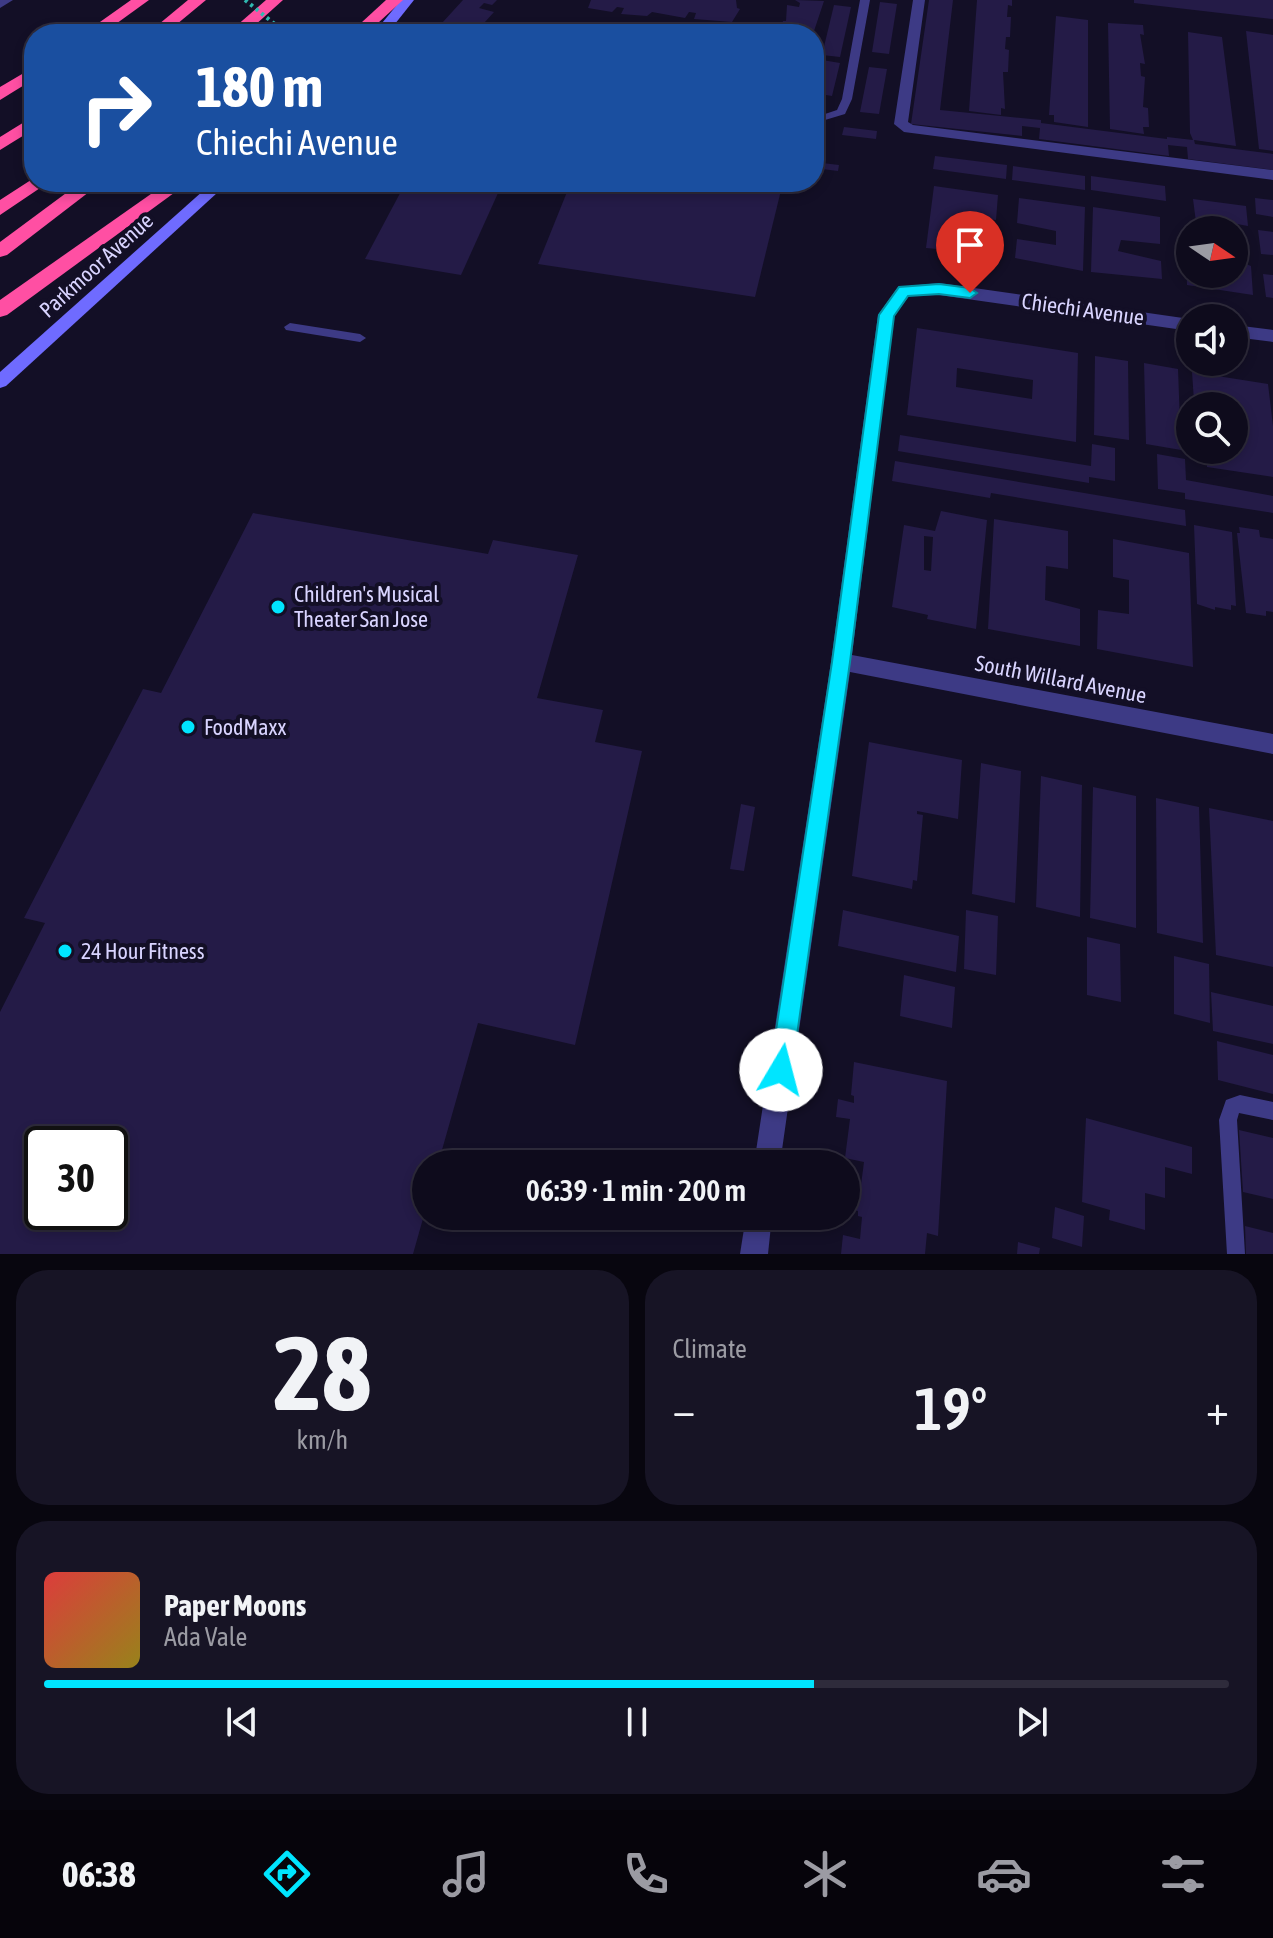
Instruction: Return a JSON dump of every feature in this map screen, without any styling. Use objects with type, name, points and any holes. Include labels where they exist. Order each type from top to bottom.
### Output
[{"type":"highway","points":[[94,24],[125,0]]},
{"type":"highway","points":[[104,24],[141,0]]},
{"type":"highway","points":[[168,24],[198,0]]},
{"type":"highway","points":[[368,24],[395,0]]},
{"type":"highway","points":[[247,24],[274,2]]},
{"type":"highway","points":[[264,24],[274,2]]},
{"type":"highway","points":[[0,95],[24,79]]},
{"type":"highway","points":[[0,145],[24,128]]},
{"type":"highway","points":[[0,209],[25,192]]},
{"type":"highway","points":[[0,251],[80,192]]},
{"type":"highway","points":[[0,310],[166,192]]},
{"type":"street","points":[[0,4],[7,0]]},
{"type":"street","points":[[388,24],[408,0]]},
{"type":"street","points":[[919,0],[901,124],[909,129],[1273,175]]},
{"type":"street","name":"Parkmoor Avenue","points":[[0,382],[211,192]]},
{"type":"street","name":"Chiechi Avenue","points":[[769,1150],[841,662],[886,315],[904,291],[939,289],[1176,323]]},
{"type":"street","points":[[1248,333],[1273,336]]},
{"type":"street","name":"South Willard Avenue","points":[[841,662],[1273,744]]},
{"type":"street","points":[[754,1254],[757,1230]]},
{"type":"lane","points":[[824,117],[841,112],[847,99],[865,0]]},
{"type":"lane","points":[[290,327],[360,338]]},
{"type":"lane","points":[[1236,1254],[1228,1120],[1232,1106],[1240,1104],[1273,1111]]},
{"type":"path","points":[[245,0],[275,24]]},
{"type":"building","points":[[463,0],[497,0],[492,5],[484,3],[479,8],[494,12],[483,24],[441,24]]},
{"type":"building","points":[[591,0],[736,0],[740,9],[732,22],[694,19],[696,13],[689,12],[685,18],[652,12],[647,16],[621,14],[624,8],[617,7],[612,12],[588,8]]},
{"type":"building","points":[[795,0],[824,1],[816,24],[782,24],[786,21],[787,5],[799,7],[800,3]]},
{"type":"building","points":[[929,0],[953,0],[940,110],[1041,120],[1041,123],[1167,139],[1193,140],[1190,133],[1188,32],[1222,37],[1236,146],[1194,140],[1195,144],[1273,154],[1273,170],[1188,159],[1187,147],[1168,145],[1169,156],[1039,139],[1040,128],[1022,126],[1022,136],[911,124]]},
{"type":"building","points":[[977,0],[1012,0],[1012,6],[1008,5],[1010,37],[1006,37],[1005,49],[1009,50],[1008,72],[1003,72],[1005,109],[1001,108],[1001,115],[969,111]]},
{"type":"building","points":[[1134,0],[1273,0],[1273,19],[1134,3]]},
{"type":"building","points":[[880,2],[897,4],[889,54],[872,52]]},
{"type":"building","points":[[834,5],[851,7],[840,57],[824,55]]},
{"type":"building","points":[[1056,16],[1088,20],[1088,127],[1054,122],[1054,115],[1049,115]]},
{"type":"building","points":[[1108,23],[1143,25],[1144,35],[1140,34],[1145,64],[1140,63],[1141,76],[1145,77],[1143,107],[1148,108],[1149,127],[1143,127],[1144,134],[1110,129]]},
{"type":"building","points":[[1246,31],[1273,35],[1273,151],[1259,149]]},
{"type":"building","points":[[824,60],[840,63],[832,96],[824,95]]},
{"type":"building","points":[[869,67],[887,69],[879,114],[860,112]]},
{"type":"building","points":[[844,127],[877,131],[876,139],[842,135]]},
{"type":"building","points":[[935,156],[1007,165],[1006,179],[933,169]]},
{"type":"building","points":[[824,163],[839,165],[838,171],[824,169]]},
{"type":"building","points":[[1013,166],[1085,176],[1085,190],[1012,180]]},
{"type":"building","points":[[1091,176],[1165,186],[1166,201],[1091,190]]},
{"type":"building","points":[[934,186],[998,195],[996,220],[958,216],[957,223],[953,222],[953,229],[994,236],[993,254],[926,248]]},
{"type":"building","points":[[401,192],[498,192],[461,275],[365,259]]},
{"type":"building","points":[[567,192],[781,192],[755,297],[538,264]]},
{"type":"building","points":[[1019,198],[1085,207],[1083,271],[1015,258],[1017,239],[1056,245],[1056,231],[1017,223]]},
{"type":"building","points":[[1255,198],[1273,200],[1273,217],[1256,214]]},
{"type":"building","points":[[1193,199],[1246,206],[1247,216],[1195,216]]},
{"type":"building","points":[[1093,207],[1160,217],[1160,244],[1121,240],[1118,251],[1161,261],[1162,279],[1091,272]]},
{"type":"building","points":[[1258,230],[1273,232],[1273,255],[1261,254]]},
{"type":"building","points":[[1248,265],[1251,266],[1253,295],[1207,288],[1248,288]]},
{"type":"building","points":[[1263,274],[1273,275],[1273,298],[1266,297]]},
{"type":"building","points":[[917,328],[1078,353],[1076,442],[907,415]],"holes":[[[957,368],[1033,380],[1032,399],[956,387]]]},
{"type":"building","points":[[1095,356],[1128,361],[1129,440],[1094,435]]},
{"type":"building","points":[[1144,363],[1176,369],[1179,392],[1176,392],[1176,449],[1146,444]]},
{"type":"building","points":[[1192,376],[1217,376],[1268,384],[1273,426],[1273,477],[1207,467],[1207,464],[1248,464],[1248,392],[1193,392]]},
{"type":"building","points":[[900,435],[1091,466],[1092,444],[1115,448],[1115,481],[1089,477],[1089,483],[898,451]]},
{"type":"building","points":[[1157,454],[1176,457],[1176,464],[1185,464],[1186,480],[1273,496],[1273,513],[1185,499],[1185,493],[1158,489]]},
{"type":"building","points":[[895,461],[1185,510],[1186,526],[991,493],[990,498],[892,481]]},
{"type":"building","points":[[941,511],[987,520],[976,629],[927,619],[928,615],[892,607],[904,525],[935,531]],"holes":[[[924,536],[933,537],[931,571],[924,570]]]},
{"type":"building","points":[[253,513],[488,554],[493,540],[578,555],[537,698],[603,710],[595,742],[642,751],[575,1045],[478,1023],[442,1150],[412,1150],[412,1230],[420,1230],[413,1254],[0,1254],[0,1012],[45,923],[24,918],[143,689],[161,693]]},
{"type":"building","points":[[994,519],[1068,531],[1068,569],[1046,566],[1045,600],[1080,609],[1080,646],[988,629]]},
{"type":"building","points":[[1194,525],[1232,532],[1236,606],[1231,605],[1231,610],[1215,607],[1215,610],[1197,604]]},
{"type":"building","points":[[1239,527],[1259,530],[1260,537],[1273,539],[1273,612],[1266,611],[1266,616],[1246,613],[1237,533],[1240,533]]},
{"type":"building","points":[[1113,539],[1189,553],[1193,667],[1097,649],[1098,610],[1129,614],[1129,580],[1113,577]]},
{"type":"building","points":[[869,742],[962,760],[958,819],[917,811],[917,814],[923,815],[917,881],[913,880],[912,889],[852,876]]},
{"type":"building","points":[[981,763],[1021,771],[1015,903],[972,894]]},
{"type":"building","points":[[1041,776],[1082,785],[1080,917],[1036,907]]},
{"type":"building","points":[[1093,787],[1136,796],[1136,928],[1090,918]]},
{"type":"building","points":[[1156,798],[1199,807],[1203,943],[1157,933]]},
{"type":"building","points":[[741,804],[755,807],[744,871],[730,869]]},
{"type":"building","points":[[1209,808],[1273,821],[1273,967],[1216,955]]},
{"type":"building","points":[[843,910],[959,936],[956,972],[838,946]]},
{"type":"building","points":[[966,910],[998,916],[996,975],[964,969]]},
{"type":"building","points":[[1087,937],[1120,944],[1121,1002],[1087,995]]},
{"type":"building","points":[[1174,956],[1209,964],[1210,1023],[1174,1014]]},
{"type":"building","points":[[904,975],[955,987],[952,1028],[900,1016]]},
{"type":"building","points":[[1211,992],[1273,1006],[1273,1044],[1213,1031]]},
{"type":"building","points":[[1217,1041],[1273,1055],[1273,1094],[1218,1080]]},
{"type":"building","points":[[854,1062],[947,1081],[938,1236],[927,1233],[925,1254],[841,1254],[843,1235],[860,1239],[862,1217],[860,1185],[864,1162],[860,1161],[860,1150],[846,1150],[850,1119],[836,1117],[838,1099],[854,1103],[854,1096],[851,1095]]},
{"type":"building","points":[[1086,1118],[1192,1147],[1192,1174],[1165,1167],[1165,1198],[1145,1193],[1145,1230],[1109,1220],[1110,1210],[1082,1202]]},
{"type":"building","points":[[1239,1130],[1273,1138],[1273,1199],[1243,1192]]},
{"type":"building","points":[[1055,1207],[1084,1216],[1082,1247],[1052,1238]]},
{"type":"building","points":[[1245,1226],[1273,1233],[1273,1254],[1246,1254]]},
{"type":"building","points":[[1018,1242],[1040,1248],[1039,1254],[1017,1254]]},
{"type":"place","name":"Children's Musical Theater San Jose","points":[[278,607]]},
{"type":"place","name":"FoodMaxx","points":[[188,727]]},
{"type":"place","name":"24 Hour Fitness","points":[[65,951]]},
{"type":"route","points":[[781,1070],[841,662],[886,315],[904,291],[939,289],[970,293]]}]
